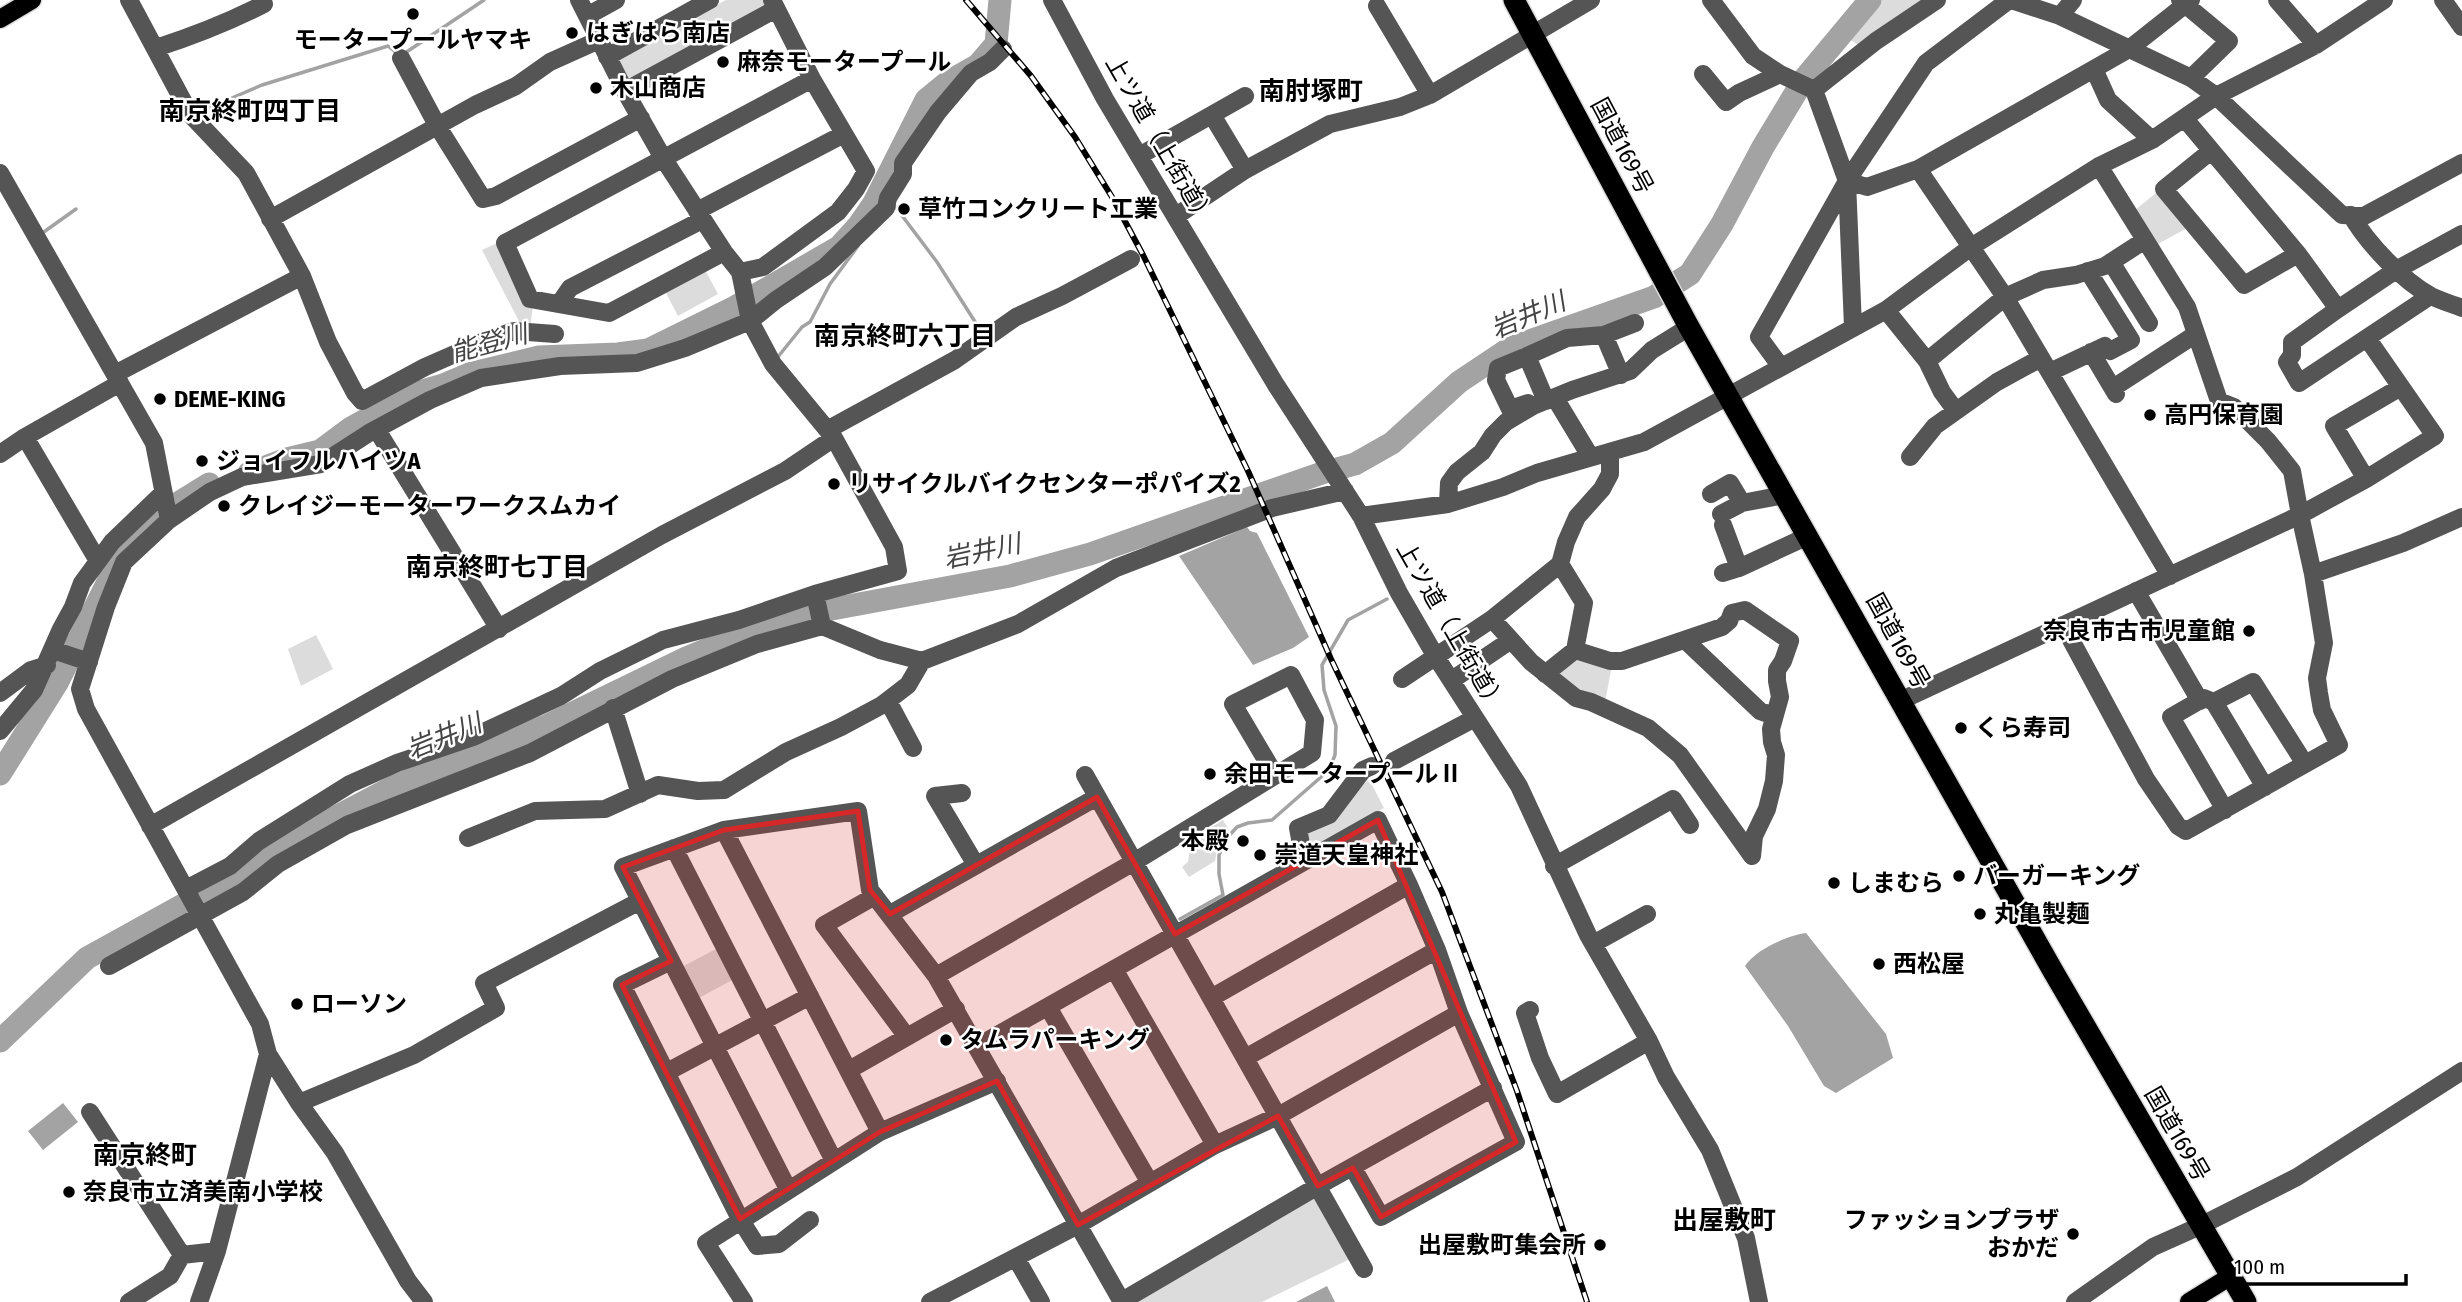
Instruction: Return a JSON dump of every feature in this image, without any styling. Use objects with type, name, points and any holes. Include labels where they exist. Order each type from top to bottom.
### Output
[{"type":"highway","name":"国道169号","points":[[1514,0],[1689,327],[1900,701],[2246,1302]]},
{"type":"main road","points":[[0,19],[33,0]]},
{"type":"main road","points":[[2189,1302],[2231,1276]]},
{"type":"street","points":[[129,0],[190,114],[246,173],[302,276],[327,342],[355,394],[362,401],[425,367],[482,342],[514,331],[555,334]]},
{"type":"street","points":[[156,48],[196,35],[249,12],[264,4],[262,0]]},
{"type":"street","points":[[186,890],[230,866],[258,841],[350,784],[397,763],[472,737],[561,696],[600,671],[663,640],[739,620],[898,571],[894,547],[831,433],[773,364],[749,318],[740,278],[663,158],[583,8],[616,0]]},
{"type":"street","points":[[607,57],[710,0]]},
{"type":"street","name":"上ツ道（上街道）","points":[[1052,0],[1139,156],[1276,385],[1361,516],[1399,593],[1436,657],[1519,786],[1593,944],[1650,1041],[1666,1077],[1710,1150],[1746,1238],[1759,1302]]},
{"type":"street","points":[[1176,216],[1245,170],[1330,124],[1400,107],[1430,95],[1591,0]]},
{"type":"street","points":[[1712,0],[1753,56],[1810,89],[1847,181],[1853,327]]},
{"type":"street","points":[[1810,89],[1937,0]]},
{"type":"street","points":[[2060,16],[2073,0]]},
{"type":"street","points":[[2277,0],[2316,45]]},
{"type":"street","points":[[1361,516],[1448,504],[1590,456],[1644,442],[1886,310],[1972,247],[2099,166],[2152,140],[2185,120],[2216,96],[2316,45],[2384,0]]},
{"type":"street","points":[[2443,0],[2462,27]]},
{"type":"street","points":[[1781,367],[1759,337],[1847,181],[1926,63],[2005,1],[2060,16],[2191,78],[2216,96],[2342,215],[2364,216],[2462,163]]},
{"type":"street","points":[[1847,181],[1867,187],[1918,169],[2129,49],[2186,1],[2229,41],[2191,78]]},
{"type":"street","points":[[625,91],[774,5],[812,79],[866,171],[838,212],[763,267],[740,278]]},
{"type":"street","points":[[1377,6],[1430,95]]},
{"type":"street","points":[[270,219],[516,86],[550,62],[599,40]]},
{"type":"street","points":[[0,731],[34,690],[82,583],[112,542],[166,508],[185,508],[228,482],[259,473],[321,464],[430,400],[481,378],[560,366],[637,363],[685,348],[749,318],[825,267],[886,208],[888,198],[902,174],[903,163],[938,112],[971,73],[990,62],[1003,49]]},
{"type":"street","points":[[401,58],[438,127],[483,199],[496,196],[641,118]]},
{"type":"street","points":[[2094,69],[2108,100],[2152,140]]},
{"type":"street","points":[[1703,74],[1727,102],[1739,93],[1783,75]]},
{"type":"street","points":[[724,252],[609,313],[530,299],[505,243],[812,79]]},
{"type":"street","points":[[1139,156],[1245,96]]},
{"type":"street","points":[[1212,115],[1245,170]]},
{"type":"street","points":[[2185,120],[2298,254],[2338,310]]},
{"type":"street","points":[[559,304],[570,288],[844,134]]},
{"type":"street","points":[[2211,151],[2164,189],[2244,285],[2298,254]]},
{"type":"street","points":[[2063,625],[2147,779],[2178,825],[2186,831],[2339,745],[2322,710],[2319,693],[2317,678],[2324,643],[2292,471],[2234,407],[2219,401],[2188,307],[2099,166]]},
{"type":"street","points":[[1918,169],[2005,297],[2170,576]]},
{"type":"street","points":[[0,173],[154,443],[166,508],[156,530],[124,562],[106,607],[86,662],[80,688],[86,709],[260,1024],[268,1054],[299,1104],[335,1153],[408,1281],[424,1302]]},
{"type":"street","points":[[2351,215],[2358,228],[2396,270],[2430,296],[2462,308]]},
{"type":"street","points":[[2430,296],[2299,383],[2287,362],[2292,355],[2292,342],[2396,270],[2462,234]]},
{"type":"street","points":[[1927,361],[2005,297],[2043,280],[2088,271],[2111,262],[2145,240]]},
{"type":"street","points":[[150,826],[662,535],[785,471],[831,433],[955,360],[1016,317],[1131,259]]},
{"type":"street","points":[[2111,262],[2149,323]]},
{"type":"street","points":[[1910,457],[1935,426],[1997,382],[2105,345],[2110,351],[2131,340],[2088,271]]},
{"type":"street","points":[[0,454],[118,379],[302,276]]},
{"type":"street","points":[[1886,310],[1927,361],[1942,392],[1956,411]]},
{"type":"street","points":[[1544,402],[1529,402],[1510,409],[1496,380],[1497,368],[1567,338],[1604,335],[1635,323]]},
{"type":"street","points":[[1448,504],[1449,484],[1457,472],[1482,452],[1506,422],[1572,390],[1630,371],[1652,350],[1689,327]]},
{"type":"street","points":[[2091,352],[2115,391],[2196,334]]},
{"type":"street","points":[[1604,335],[1621,375]]},
{"type":"street","points":[[1900,701],[2300,515],[2366,479],[2435,436],[2367,338]]},
{"type":"street","points":[[1527,356],[1544,402],[1590,456]]},
{"type":"street","points":[[2366,479],[2334,426],[2401,387]]},
{"type":"street","points":[[377,430],[499,629]]},
{"type":"street","points":[[25,437],[98,561]]},
{"type":"street","points":[[1402,679],[1492,619],[1560,564],[1577,517],[1602,489],[1610,474],[1610,452]]},
{"type":"street","points":[[1712,494],[1730,483],[1742,503]]},
{"type":"street","points":[[109,966],[243,892],[278,864],[347,825],[530,753],[565,737],[613,708],[672,678],[757,644],[822,624],[880,650],[922,661],[1018,624],[1116,568],[1272,508],[1345,491]]},
{"type":"street","points":[[1784,495],[1742,503],[1722,519],[1731,570],[1808,536]]},
{"type":"street","points":[[2313,574],[2403,544],[2462,517]]},
{"type":"street","points":[[1545,674],[1575,650],[1584,603],[1560,564]]},
{"type":"street","points":[[2136,592],[2265,787]]},
{"type":"street","points":[[816,596],[822,624]]},
{"type":"street","points":[[1492,619],[1545,674],[1576,698],[1648,728],[1679,755],[1752,856],[1754,836],[1774,781],[1776,755],[1772,742],[1774,716],[1780,697],[1777,670],[1783,662],[1790,641],[1745,610],[1732,613],[1729,621],[1722,627],[1622,661],[1610,661],[1575,650]]},
{"type":"street","points":[[1452,680],[1511,640]]},
{"type":"street","points":[[1685,640],[1760,711],[1774,716]]},
{"type":"street","points":[[0,693],[52,655],[86,662]]},
{"type":"street","points":[[468,838],[535,810],[605,809],[658,785],[698,791],[724,790],[786,752],[841,727],[888,701],[908,685],[922,661]]},
{"type":"street","points":[[936,976],[1134,862],[1312,753],[1315,720],[1291,675],[1233,704],[1275,775]]},
{"type":"street","points":[[2225,810],[2171,717],[2253,682],[2305,764]]},
{"type":"street","points":[[888,701],[913,748]]},
{"type":"street","points":[[613,708],[640,794]]},
{"type":"street","points":[[1394,761],[1475,718]]},
{"type":"street","points":[[1304,861],[1298,828],[1329,815],[1363,770],[1372,766]]},
{"type":"street","points":[[1085,775],[1364,1269]]},
{"type":"street","points":[[962,793],[935,796],[976,865]]},
{"type":"street","points":[[890,914],[1097,797]]},
{"type":"street","points":[[1555,866],[1673,799],[1690,824]]},
{"type":"street","points":[[788,1189],[623,867],[724,830],[858,811],[870,890],[936,976],[1122,1301],[1318,1186],[1493,1088]]},
{"type":"street","points":[[978,1046],[1378,820],[1437,950],[1459,1013],[1516,1142],[1381,1217],[1353,1168]]},
{"type":"street","points":[[724,830],[880,1132]]},
{"type":"street","points":[[674,848],[834,1161]]},
{"type":"street","points":[[1211,998],[1409,886]]},
{"type":"street","points":[[875,895],[824,925],[907,1037]]},
{"type":"street","points":[[299,1104],[414,1055],[496,1008],[484,983],[640,901]]},
{"type":"street","points":[[1593,944],[1647,914]]},
{"type":"street","points":[[1245,1058],[1437,950]]},
{"type":"street","points":[[671,961],[622,985],[740,1219],[757,1246],[779,1244],[810,1220]]},
{"type":"street","points":[[1114,969],[1215,1145]]},
{"type":"street","points":[[667,1072],[810,996]]},
{"type":"street","points":[[1048,1007],[1150,1183]]},
{"type":"street","points":[[849,1070],[956,1009]]},
{"type":"street","points":[[1530,1010],[1525,1013],[1540,1058],[1557,1094],[1650,1041]]},
{"type":"street","points":[[930,1302],[1078,1226],[1215,1145],[1278,1115],[1459,1013]]},
{"type":"street","points":[[199,1302],[217,1251],[268,1054]]},
{"type":"street","points":[[2075,1302],[2153,1247],[2297,1177],[2462,1071]]},
{"type":"street","points":[[744,1302],[706,1243],[880,1132],[997,1082]]},
{"type":"street","points":[[90,1112],[182,1255]]},
{"type":"street","points":[[182,1255],[217,1251]]},
{"type":"street","points":[[129,1302],[170,1276],[182,1255]]},
{"type":"street","points":[[1016,1258],[1041,1302]]},
{"type":"highlighted area","points":[[1097,797],[1175,934],[1378,820],[1516,1142],[1381,1217],[1353,1168],[1318,1186],[1278,1116],[1078,1225],[997,1081],[880,1132],[740,1219],[622,985],[671,961],[623,867],[724,830],[858,811],[870,890],[890,914]]},
{"type":"shaded area","points":[[726,0],[765,0],[770,9],[631,83],[617,58]]},
{"type":"shaded area","points":[[1882,0],[1923,0],[1861,47],[1846,37],[1874,5]]},
{"type":"shaded area","points":[[2156,193],[2189,227],[2158,244],[2135,210]]},
{"type":"shaded area","points":[[497,243],[533,304],[530,330],[523,329],[482,250]]},
{"type":"shaded area","points":[[705,270],[718,294],[678,316],[665,291]]},
{"type":"shaded area","points":[[1247,527],[1257,533],[1309,637],[1293,648],[1253,665],[1179,556]]},
{"type":"shaded area","points":[[316,635],[333,669],[301,686],[288,649]]},
{"type":"shaded area","points":[[1578,658],[1612,665],[1605,702],[1572,691],[1557,671]]},
{"type":"shaded area","points":[[1369,779],[1384,808],[1316,847],[1306,842],[1303,831],[1344,804]]},
{"type":"shaded area","points":[[1223,820],[1229,830],[1218,845],[1215,861],[1189,877],[1182,867],[1188,862],[1191,840]]},
{"type":"shaded area","points":[[1806,933],[1886,1034],[1893,1058],[1836,1093],[1824,1086],[1788,1026],[1745,966],[1756,954],[1772,944]]},
{"type":"shaded area","points":[[718,948],[734,979],[695,1000],[678,969]]},
{"type":"shaded area","points":[[63,1103],[78,1122],[43,1150],[28,1131]]},
{"type":"shaded area","points":[[1318,1193],[1354,1257],[1262,1302],[1133,1302]]},
{"type":"shaded area","points":[[1327,1286],[1335,1302],[1296,1302]]},
{"type":"waterway","points":[[405,53],[484,0]]},
{"type":"waterway","name":"能登川","points":[[249,473],[287,459],[320,451],[351,428],[412,394],[469,374],[539,357],[648,350],[735,307],[839,247],[874,203],[926,100],[948,82],[978,65],[996,44],[1000,0]]},
{"type":"waterway","name":"岩井川","points":[[0,1041],[87,958],[210,890],[292,840],[395,786],[546,726],[686,658],[751,631],[805,614],[1010,576],[1090,554],[1355,464],[1392,443],[1459,382],[1510,348],[1654,297],[1690,274],[1722,224],[1763,147],[1804,79],[1870,0]]},
{"type":"waterway","points":[[197,113],[262,85],[388,46],[398,54]]},
{"type":"waterway","points":[[894,205],[937,262],[979,328]]},
{"type":"waterway","points":[[41,234],[76,209]]},
{"type":"waterway","points":[[777,358],[802,327],[810,322],[830,284],[858,246]]},
{"type":"waterway","name":"能登川","points":[[0,774],[57,683],[113,572],[143,525],[209,484]]},
{"type":"waterway","points":[[1180,919],[1223,895],[1219,855],[1226,839],[1237,827],[1272,820],[1329,770],[1335,755],[1336,726],[1324,690],[1322,665],[1348,620],[1387,599]]},
{"type":"railway","points":[[966,0],[1031,76],[1075,137],[1112,197],[1248,471],[1331,659],[1442,892],[1517,1091],[1587,1302]]},
{"type":"place","name":"モータープールヤマキ","points":[[413,14]]},
{"type":"place","name":"はぎはら南店","points":[[572,33]]},
{"type":"place","name":"麻奈モータープール","points":[[723,62]]},
{"type":"place","name":"木山商店","points":[[596,88]]},
{"type":"place","name":"草竹コンクリート工業","points":[[904,209]]},
{"type":"place","name":"DEME-KING","points":[[160,399]]},
{"type":"place","name":"高円保育園","points":[[2150,415]]},
{"type":"place","name":"ジョイフルハイツA","points":[[202,461]]},
{"type":"place","name":"リサイクルバイクセンターポパイズ2","points":[[834,484]]},
{"type":"place","name":"クレイジーモーターワークスムカイ","points":[[224,506]]},
{"type":"place","name":"奈良市古市児童館","points":[[2249,631]]},
{"type":"place","name":"くら寿司","points":[[1961,728]]},
{"type":"place","name":"余田モータープールⅡ","points":[[1210,774]]},
{"type":"place","name":"本殿","points":[[1243,841]]},
{"type":"place","name":"崇道天皇神社","points":[[1260,855]]},
{"type":"place","name":"バーガーキング","points":[[1959,876]]},
{"type":"place","name":"しまむら","points":[[1834,883]]},
{"type":"place","name":"丸亀製麺","points":[[1980,914]]},
{"type":"place","name":"西松屋","points":[[1879,964]]},
{"type":"place","name":"ローソン","points":[[297,1004]]},
{"type":"place","name":"タムラパーキング","points":[[946,1040]]},
{"type":"place","name":"奈良市立済美南小学校","points":[[69,1192]]},
{"type":"place","name":"ファッションプラザ おかだ","points":[[2073,1234]]},
{"type":"place","name":"出屋敷町集会所","points":[[1600,1245]]},
{"type":"district","name":"南肘塚町","points":[[1311,91]]},
{"type":"district","name":"南京終町四丁目","points":[[250,111]]},
{"type":"district","name":"南京終町六丁目","points":[[905,336]]},
{"type":"district","name":"南京終町七丁目","points":[[497,567]]},
{"type":"district","name":"南京終町","points":[[145,1155]]},
{"type":"district","name":"出屋敷町","points":[[1724,1220]]}]
